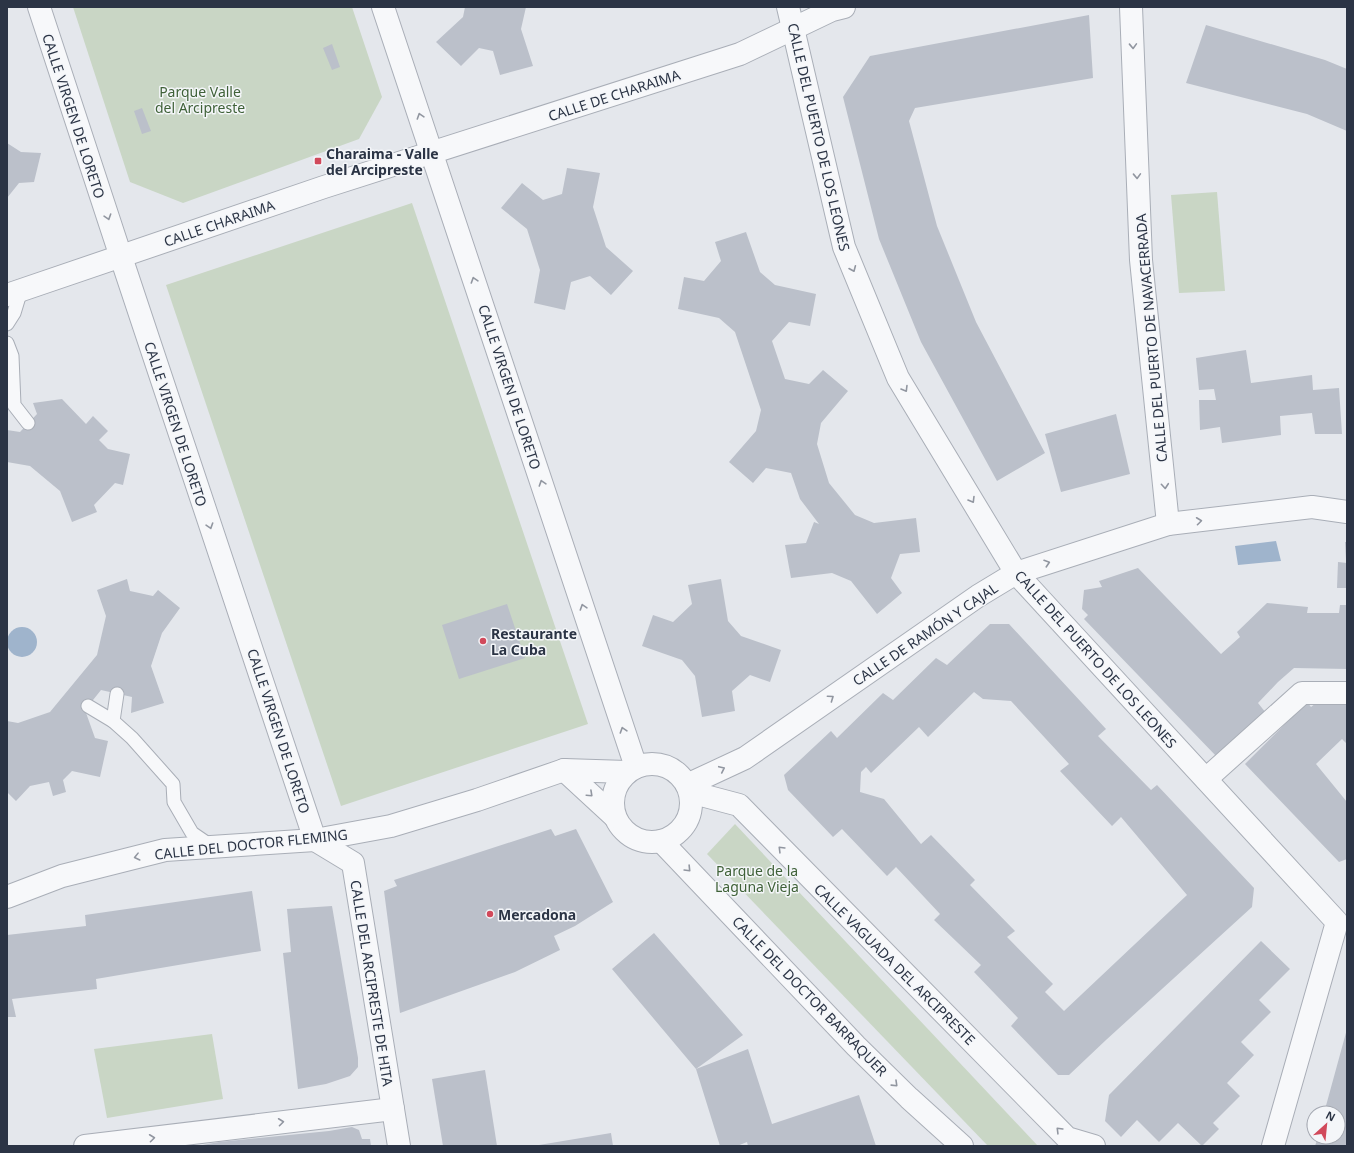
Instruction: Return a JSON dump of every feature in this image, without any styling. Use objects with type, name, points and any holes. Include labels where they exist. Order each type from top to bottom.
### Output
[{"type":"street","name":"CALLE VIRGEN DE LORETO","points":[[39,7],[315,840]]},
{"type":"street","name":"CALLE VIRGEN DE LORETO","points":[[383,7],[432,153],[631,770]]},
{"type":"street","name":"CALLE DEL PUERTO DE LOS LEONES","points":[[788,7],[844,247],[898,378],[1016,573],[1337,922],[1273,1146]]},
{"type":"street","points":[[793,28],[832,10],[844,7]]},
{"type":"street","name":"CALLE DEL PUERTO DE NAVACERRADA","points":[[1131,7],[1141,260],[1168,524]]},
{"type":"street","name":"CALLE DE CHARAIMA","points":[[432,153],[740,54],[793,28]]},
{"type":"street","name":"CALLE CHARAIMA","points":[[14,293],[324,187],[432,153]]},
{"type":"street","name":"CALLE DE RAMÓN Y CAJAL","points":[[689,788],[745,758],[978,596],[1016,573],[1168,524],[1312,507],[1347,512]]},
{"type":"street","points":[[1206,779],[1302,694],[1347,693]]},
{"type":"street","points":[[564,770],[615,817],[621,827],[629,835],[639,840],[650,842],[671,838],[680,831],[686,823],[690,813],[691,803],[689,788],[678,773],[665,766],[650,764],[631,770],[619,782],[614,793],[613,805],[615,817]]},
{"type":"street","name":"CALLE DEL DOCTOR FLEMING","points":[[7,897],[62,876],[165,850],[315,840],[392,826],[476,800],[564,770],[631,770]]},
{"type":"street","name":"CALLE VAGUADA DEL ARCIPRESTE","points":[[689,788],[738,806],[1066,1138],[1094,1146]]},
{"type":"street","name":"CALLE DEL ARCIPRESTE DE HITA","points":[[315,840],[353,863],[398,1146]]},
{"type":"street","name":"CALLE DEL DOCTOR BARRAQUER","points":[[661,841],[856,1046],[956,1145]]},
{"type":"street","points":[[85,1146],[393,1108]]},
{"type":"lane","points":[[7,324],[14,313],[14,293]]},
{"type":"lane","points":[[7,343],[12,356],[11,408],[28,423]]},
{"type":"lane","points":[[113,721],[117,694]]},
{"type":"lane","points":[[88,706],[113,721],[132,738],[173,784],[174,802],[192,833],[213,847]]},
{"type":"green space","name":"Parque Valle del Arcipreste","points":[[73,7],[352,7],[382,97],[359,139],[183,203],[130,182]]},
{"type":"green space","points":[[1217,192],[1225,291],[1179,293],[1171,195]]},
{"type":"green space","points":[[412,203],[588,724],[341,806],[166,285]]},
{"type":"green space","name":"Parque de la Laguna Vieja","points":[[735,824],[1038,1146],[988,1146],[707,854]]},
{"type":"green space","points":[[212,1034],[223,1099],[107,1118],[94,1049]]},
{"type":"water","points":[[1276,541],[1281,561],[1238,565],[1235,546]]},
{"type":"water","points":[[22,627],[28,628],[36,636],[36,648],[28,656],[22,657],[16,656],[8,648],[7,642],[8,636],[16,628]]},
{"type":"building","points":[[465,7],[526,7],[521,29],[533,66],[500,75],[493,51],[479,48],[461,66],[436,42],[463,17]]},
{"type":"building","points":[[1089,15],[1093,78],[915,108],[909,121],[937,226],[976,322],[1045,453],[997,481],[921,342],[879,239],[843,97],[870,56]]},
{"type":"building","points":[[1206,25],[1325,60],[1347,69],[1347,131],[1307,114],[1186,83]]},
{"type":"building","points":[[332,44],[340,67],[332,70],[323,48]]},
{"type":"building","points":[[142,108],[151,131],[142,134],[134,111]]},
{"type":"building","points":[[7,143],[21,152],[41,153],[34,182],[19,183],[7,198]]},
{"type":"building","points":[[567,168],[600,173],[593,207],[606,247],[633,271],[611,295],[590,276],[571,282],[565,310],[534,303],[540,270],[527,229],[501,208],[522,183],[543,200],[562,194]]},
{"type":"building","points":[[746,232],[760,272],[775,285],[816,294],[810,326],[789,322],[772,341],[785,379],[809,384],[823,370],[848,391],[821,423],[817,444],[829,483],[855,515],[874,523],[916,518],[920,552],[900,554],[891,578],[902,593],[877,614],[851,581],[832,573],[791,578],[785,545],[806,543],[814,522],[819,524],[800,499],[791,473],[766,468],[753,483],[729,462],[756,431],[761,410],[735,332],[719,318],[678,309],[684,277],[704,281],[721,261],[715,242]]},
{"type":"building","points":[[1246,350],[1251,383],[1312,375],[1313,390],[1339,388],[1342,434],[1315,434],[1312,413],[1280,416],[1281,435],[1222,443],[1220,427],[1200,430],[1199,400],[1216,400],[1214,389],[1199,390],[1196,358]]},
{"type":"building","points":[[62,399],[86,424],[93,416],[108,431],[99,440],[108,449],[130,454],[123,485],[115,483],[94,505],[97,512],[72,522],[60,491],[30,466],[7,462],[7,430],[20,432],[37,414],[33,403]]},
{"type":"building","points":[[1116,414],[1130,474],[1061,492],[1045,434]]},
{"type":"building","points":[[1345,542],[1347,542],[1347,559],[1346,559]]},
{"type":"building","points":[[1338,562],[1347,563],[1347,588],[1337,588]]},
{"type":"building","points":[[1138,568],[1221,654],[1240,637],[1237,632],[1267,603],[1308,607],[1307,613],[1339,613],[1340,605],[1347,605],[1347,669],[1294,668],[1258,703],[1266,713],[1217,757],[1084,619],[1088,615],[1082,609],[1084,590],[1102,587],[1099,581]]},
{"type":"building","points":[[127,579],[130,591],[153,596],[158,590],[180,608],[162,633],[151,666],[164,703],[131,713],[132,697],[101,690],[85,710],[95,738],[108,741],[100,777],[72,771],[63,780],[66,792],[53,796],[49,782],[30,786],[16,801],[7,792],[7,721],[18,723],[50,712],[97,655],[106,616],[97,590]]},
{"type":"building","points":[[721,579],[728,621],[741,636],[781,650],[770,682],[750,675],[732,691],[735,711],[702,717],[695,676],[682,660],[642,646],[653,615],[673,622],[692,604],[688,585]]},
{"type":"building","name":"Restaurante La Cuba","points":[[507,604],[525,658],[459,679],[442,625]]},
{"type":"building","points":[[990,624],[1009,624],[1106,729],[1098,736],[1151,790],[1157,785],[1254,888],[1252,907],[1069,1075],[1058,1075],[1011,1026],[1018,1018],[974,972],[981,965],[934,920],[940,914],[896,867],[887,876],[842,829],[833,837],[788,790],[784,775],[831,731],[837,738],[883,693],[893,700],[936,658],[947,665]],"holes":[[[974,692],[983,699],[1011,701],[1069,764],[1060,771],[1112,826],[1121,817],[1187,895],[1064,1011],[1045,992],[1053,984],[1007,937],[1015,931],[970,885],[975,880],[931,835],[921,844],[884,799],[860,792],[861,772],[866,767],[871,773],[919,727],[928,737]]]},
{"type":"building","points":[[1307,702],[1311,707],[1316,703],[1347,704],[1347,744],[1342,739],[1316,764],[1347,802],[1347,859],[1339,862],[1245,764]]},
{"type":"building","name":"Mercadona","points":[[551,829],[555,836],[576,829],[613,902],[575,926],[554,936],[560,950],[515,972],[400,1013],[384,891],[397,886],[394,880]]},
{"type":"building","points":[[252,891],[261,951],[96,979],[97,989],[12,999],[16,1017],[7,1017],[7,935],[86,926],[85,915]]},
{"type":"building","points":[[332,906],[358,1058],[358,1067],[350,1076],[326,1084],[298,1089],[283,953],[291,952],[287,909]]},
{"type":"building","points":[[654,933],[743,1035],[696,1069],[612,969]]},
{"type":"building","points":[[1261,941],[1290,969],[1259,1000],[1271,1012],[1241,1042],[1254,1055],[1227,1083],[1240,1096],[1213,1123],[1219,1129],[1202,1146],[1178,1123],[1159,1142],[1137,1120],[1121,1137],[1105,1121],[1109,1095]]},
{"type":"building","points":[[1347,1029],[1347,1146],[1315,1146],[1346,1145],[1346,1105],[1326,1105]]},
{"type":"building","points":[[748,1049],[772,1124],[859,1095],[876,1146],[748,1146],[747,1142],[737,1146],[720,1146],[696,1069]]},
{"type":"building","points":[[485,1070],[497,1146],[443,1146],[432,1079]]},
{"type":"building","points":[[352,1127],[359,1130],[362,1139],[370,1139],[371,1146],[197,1146],[219,1142],[329,1131]]},
{"type":"building","points":[[611,1133],[613,1146],[539,1146],[539,1145]]},
{"type":"place","name":"Charaima - Valle del Arcipreste","points":[[318,161]]},
{"type":"place","name":"Restaurante La Cuba","points":[[483,641]]},
{"type":"place","name":"Mercadona","points":[[490,914]]}]
